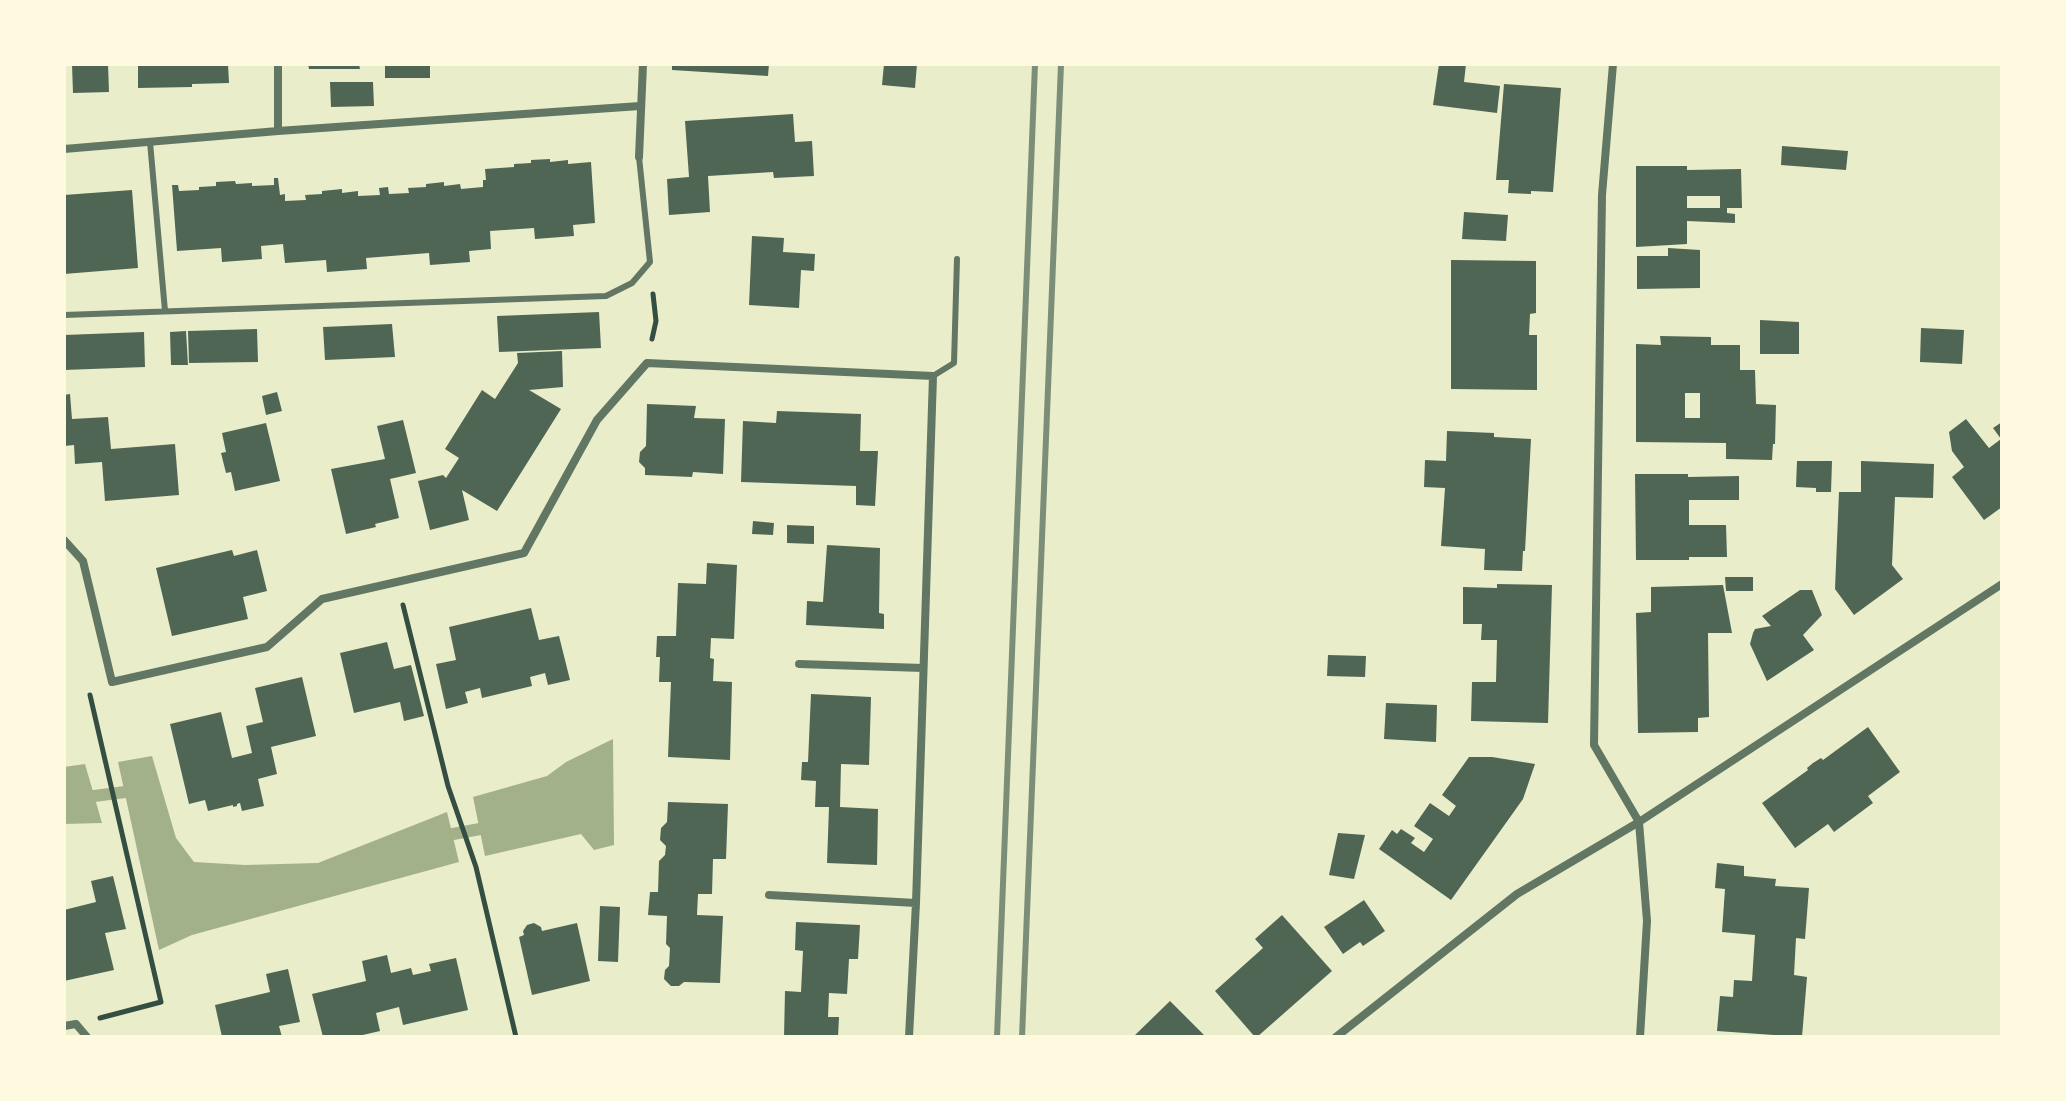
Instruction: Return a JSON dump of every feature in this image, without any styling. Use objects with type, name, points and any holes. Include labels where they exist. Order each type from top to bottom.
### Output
[{"type":"street","points":[[278,64],[278,131]]},
{"type":"street","points":[[639,157],[643,64]]},
{"type":"street","points":[[1613,64],[1602,195],[1594,745],[1639,822],[1647,921],[1640,1037]]},
{"type":"street","points":[[64,149],[640,106]]},
{"type":"street","points":[[64,540],[83,561],[112,682],[267,647],[322,599],[524,553],[597,420],[647,363],[933,376],[909,1037]]},
{"type":"street","points":[[1336,1037],[1517,894],[1639,822],[2002,584]]},
{"type":"street","points":[[799,664],[923,668]]},
{"type":"street","points":[[769,895],[916,903]]},
{"type":"street","points":[[64,1026],[76,1024],[87,1037]]},
{"type":"lane","points":[[150,142],[165,311]]},
{"type":"lane","points":[[64,315],[606,296],[632,283],[650,262],[639,157]]},
{"type":"lane","points":[[933,376],[954,363],[957,259]]},
{"type":"path","points":[[647,363],[656,321],[650,262]]},
{"type":"path","points":[[398,582],[448,786],[476,867],[516,1037]]},
{"type":"path","points":[[76,1024],[161,1002],[88,689],[112,682]]},
{"type":"shaded area","points":[[613,739],[614,845],[594,850],[581,834],[485,856],[473,797],[547,776],[566,762]]},
{"type":"shaded area","points":[[152,756],[176,838],[194,862],[245,865],[318,863],[447,812],[459,862],[192,935],[159,950],[118,762]]},
{"type":"shaded area","points":[[85,764],[102,823],[64,824],[64,767]]},
{"type":"building","points":[[72,64],[108,64],[109,92],[73,93]]},
{"type":"building","points":[[138,64],[228,64],[229,83],[138,88]]},
{"type":"building","points":[[308,64],[359,64],[360,69],[309,69]]},
{"type":"building","points":[[385,64],[430,64],[430,78],[385,78]]},
{"type":"building","points":[[672,64],[769,64],[768,76],[672,70]]},
{"type":"building","points":[[884,64],[917,64],[915,88],[882,85]]},
{"type":"building","points":[[1439,64],[1466,64],[1464,82],[1500,86],[1497,113],[1433,105]]},
{"type":"building","points":[[330,82],[373,82],[374,106],[331,107]]},
{"type":"building","points":[[1504,84],[1561,88],[1553,192],[1508,193],[1509,180],[1496,180]]},
{"type":"building","points":[[793,114],[795,142],[812,141],[814,176],[774,178],[773,172],[708,176],[710,212],[669,215],[667,179],[689,177],[685,121]]},
{"type":"building","points":[[1782,146],[1848,151],[1846,170],[1781,165]]},
{"type":"building","points":[[550,159],[550,162],[568,160],[568,164],[591,162],[595,223],[573,225],[574,236],[535,239],[534,228],[490,231],[491,249],[469,251],[470,262],[430,265],[429,253],[366,258],[367,269],[327,272],[326,260],[285,263],[283,244],[261,246],[262,259],[222,262],[221,248],[177,251],[172,185],[178,185],[179,191],[199,190],[199,187],[216,186],[216,182],[274,185],[274,178],[278,178],[280,195],[285,194],[285,201],[306,200],[305,195],[342,189],[342,193],[358,191],[358,196],[380,195],[379,188],[388,187],[389,194],[409,193],[408,188],[444,182],[444,186],[460,184],[461,189],[483,187],[485,169],[514,167],[514,164],[531,163],[531,160]]},
{"type":"building","points":[[1636,166],[1687,166],[1687,170],[1741,169],[1742,208],[1727,208],[1727,213],[1735,214],[1735,223],[1687,221],[1687,244],[1636,247]],"holes":[[[1687,196],[1720,196],[1720,208],[1687,208]]]},
{"type":"building","points":[[132,190],[138,268],[64,274],[64,195]]},
{"type":"building","points":[[1464,212],[1508,215],[1506,241],[1462,239]]},
{"type":"building","points":[[752,236],[784,238],[783,252],[815,254],[814,271],[801,270],[799,308],[749,305]]},
{"type":"building","points":[[1668,248],[1700,250],[1700,288],[1637,289],[1637,256],[1668,256]]},
{"type":"building","points":[[1451,260],[1536,261],[1536,313],[1530,314],[1529,335],[1537,335],[1537,390],[1451,389]]},
{"type":"building","points":[[599,312],[601,348],[499,352],[497,316]]},
{"type":"building","points":[[1760,320],[1799,322],[1799,354],[1760,354]]},
{"type":"building","points":[[392,324],[395,357],[325,360],[323,327]]},
{"type":"building","points":[[1921,328],[1964,330],[1962,364],[1920,362]]},
{"type":"building","points":[[257,329],[258,362],[189,363],[188,331]]},
{"type":"building","points":[[186,331],[188,365],[171,365],[170,332]]},
{"type":"building","points":[[144,332],[145,367],[64,370],[64,335]]},
{"type":"building","points":[[1660,336],[1711,337],[1711,345],[1740,345],[1740,370],[1755,370],[1756,404],[1776,405],[1772,460],[1726,459],[1726,443],[1636,442],[1636,344],[1661,345]],"holes":[[[1685,393],[1700,393],[1700,418],[1685,418]]]},
{"type":"building","points":[[562,351],[563,387],[529,390],[561,409],[497,511],[462,490],[469,520],[430,530],[418,481],[443,475],[446,478],[459,458],[445,449],[482,390],[495,399],[518,363],[517,353]]},
{"type":"building","points":[[277,392],[282,411],[266,415],[262,396]]},
{"type":"building","points":[[70,394],[72,419],[108,417],[111,449],[175,444],[179,495],[105,501],[102,462],[75,464],[74,445],[64,446],[64,395]]},
{"type":"building","points":[[647,404],[696,406],[694,418],[725,419],[723,474],[693,472],[692,477],[645,475],[645,468],[639,462],[640,452],[646,446]]},
{"type":"building","points":[[777,411],[861,414],[860,451],[878,451],[875,506],[856,505],[856,486],[741,482],[743,421],[776,423]]},
{"type":"building","points":[[1966,419],[1989,448],[2001,439],[1993,428],[2002,422],[2002,507],[1984,520],[1952,477],[1964,467],[1952,451],[1949,432]]},
{"type":"building","points":[[403,420],[416,473],[390,479],[399,518],[346,534],[331,469],[385,459],[377,426]]},
{"type":"building","points":[[266,423],[280,481],[235,491],[231,472],[226,473],[221,453],[226,452],[222,433]]},
{"type":"building","points":[[1447,431],[1494,433],[1494,437],[1531,439],[1522,571],[1484,570],[1485,549],[1441,546],[1445,488],[1424,487],[1425,460],[1446,461]]},
{"type":"building","points":[[1797,461],[1832,461],[1831,492],[1796,487]]},
{"type":"building","points":[[1861,461],[1934,464],[1933,498],[1895,497],[1892,565],[1903,579],[1854,615],[1835,589],[1839,492],[1861,492]]},
{"type":"building","points":[[1635,474],[1739,476],[1739,500],[1689,500],[1689,525],[1726,525],[1727,557],[1636,560]]},
{"type":"building","points":[[753,521],[774,523],[773,535],[752,534]]},
{"type":"building","points":[[787,525],[814,526],[814,544],[787,543]]},
{"type":"building","points":[[827,545],[880,548],[879,613],[884,614],[884,629],[806,625],[807,601],[823,602]]},
{"type":"building","points":[[232,550],[234,556],[257,550],[267,591],[243,597],[248,619],[172,636],[156,568]]},
{"type":"building","points":[[707,563],[737,565],[734,639],[711,638],[710,658],[714,659],[713,681],[732,682],[730,760],[668,757],[671,682],[659,682],[660,657],[656,657],[657,636],[676,636],[678,583],[706,584]]},
{"type":"building","points":[[1725,577],[1753,577],[1753,591],[1726,591]]},
{"type":"building","points":[[1497,584],[1552,585],[1548,723],[1471,721],[1472,682],[1496,682],[1497,640],[1481,640],[1482,624],[1463,624],[1463,587],[1497,588]]},
{"type":"building","points":[[1723,585],[1732,633],[1708,633],[1709,717],[1698,718],[1698,732],[1638,733],[1636,613],[1651,612],[1651,587]]},
{"type":"building","points":[[1800,590],[1812,590],[1822,615],[1803,635],[1814,650],[1767,681],[1750,644],[1753,633],[1755,629],[1771,626],[1762,616]]},
{"type":"building","points":[[531,608],[539,640],[559,636],[570,680],[548,685],[545,673],[530,677],[532,686],[482,698],[480,688],[465,692],[468,703],[446,709],[436,664],[456,660],[449,627]]},
{"type":"building","points":[[387,642],[394,669],[411,665],[424,716],[404,721],[400,702],[354,713],[340,653]]},
{"type":"building","points":[[1328,655],[1366,656],[1365,677],[1327,676]]},
{"type":"building","points":[[302,677],[316,736],[271,747],[277,774],[258,779],[264,806],[242,811],[240,803],[208,811],[205,800],[189,804],[170,724],[221,712],[232,758],[252,753],[246,726],[263,722],[255,688]]},
{"type":"building","points":[[811,694],[871,697],[869,765],[841,764],[840,807],[878,809],[877,865],[827,863],[829,807],[815,807],[816,781],[801,780],[802,762],[808,762]]},
{"type":"building","points":[[1386,703],[1437,705],[1436,742],[1384,739]]},
{"type":"building","points":[[1868,727],[1900,772],[1868,796],[1873,803],[1834,832],[1828,824],[1795,848],[1762,803],[1808,770],[1813,763],[1821,758],[1823,760]]},
{"type":"building","points":[[1469,757],[1492,757],[1535,764],[1523,799],[1451,900],[1379,849],[1392,830],[1397,834],[1401,829],[1415,838],[1411,843],[1424,852],[1433,839],[1414,826],[1430,803],[1449,816],[1456,806],[1442,795]]},
{"type":"building","points":[[668,802],[728,804],[726,859],[713,859],[712,894],[698,894],[697,915],[723,916],[720,983],[684,982],[671,986],[664,979],[669,966],[670,948],[666,944],[667,916],[648,915],[650,892],[658,892],[659,861],[665,855],[666,846],[660,840],[661,828],[667,822]]},
{"type":"building","points":[[1338,833],[1365,835],[1354,879],[1329,875]]},
{"type":"building","points":[[1717,863],[1744,866],[1744,876],[1776,879],[1775,886],[1809,888],[1805,939],[1796,938],[1794,975],[1807,977],[1802,1037],[1717,1031],[1720,996],[1733,997],[1734,980],[1752,981],[1755,935],[1722,932],[1725,889],[1715,888]]},
{"type":"building","points":[[113,876],[126,929],[105,933],[114,970],[64,981],[64,910],[96,902],[91,881]]},
{"type":"building","points":[[1364,900],[1385,931],[1363,946],[1360,942],[1343,954],[1324,927]]},
{"type":"building","points":[[600,906],[620,907],[618,962],[598,961]]},
{"type":"building","points":[[1282,915],[1332,971],[1255,1037],[1215,991],[1263,948],[1255,939]]},
{"type":"building","points":[[796,922],[860,925],[858,959],[849,959],[847,994],[829,993],[828,1017],[839,1017],[838,1037],[784,1037],[785,991],[801,992],[803,951],[795,950]]},
{"type":"building","points":[[534,923],[542,931],[577,923],[590,981],[532,995],[519,937],[524,935],[527,925]]},
{"type":"building","points":[[387,955],[391,973],[411,968],[413,975],[431,971],[429,964],[456,958],[468,1010],[403,1025],[399,1007],[376,1013],[380,1031],[354,1037],[323,1037],[312,994],[366,981],[362,961]]},
{"type":"building","points":[[288,969],[300,1022],[279,1026],[282,1037],[222,1037],[215,1005],[270,992],[266,974]]},
{"type":"building","points":[[1170,1001],[1206,1037],[1133,1037]]},
{"type":"waterway","points":[[94,796],[125,792]]},
{"type":"waterway","points":[[453,834],[480,829]]},
{"type":"railway","points":[[997,1037],[1035,64]]},
{"type":"railway","points":[[1022,1037],[1061,64]]}]
